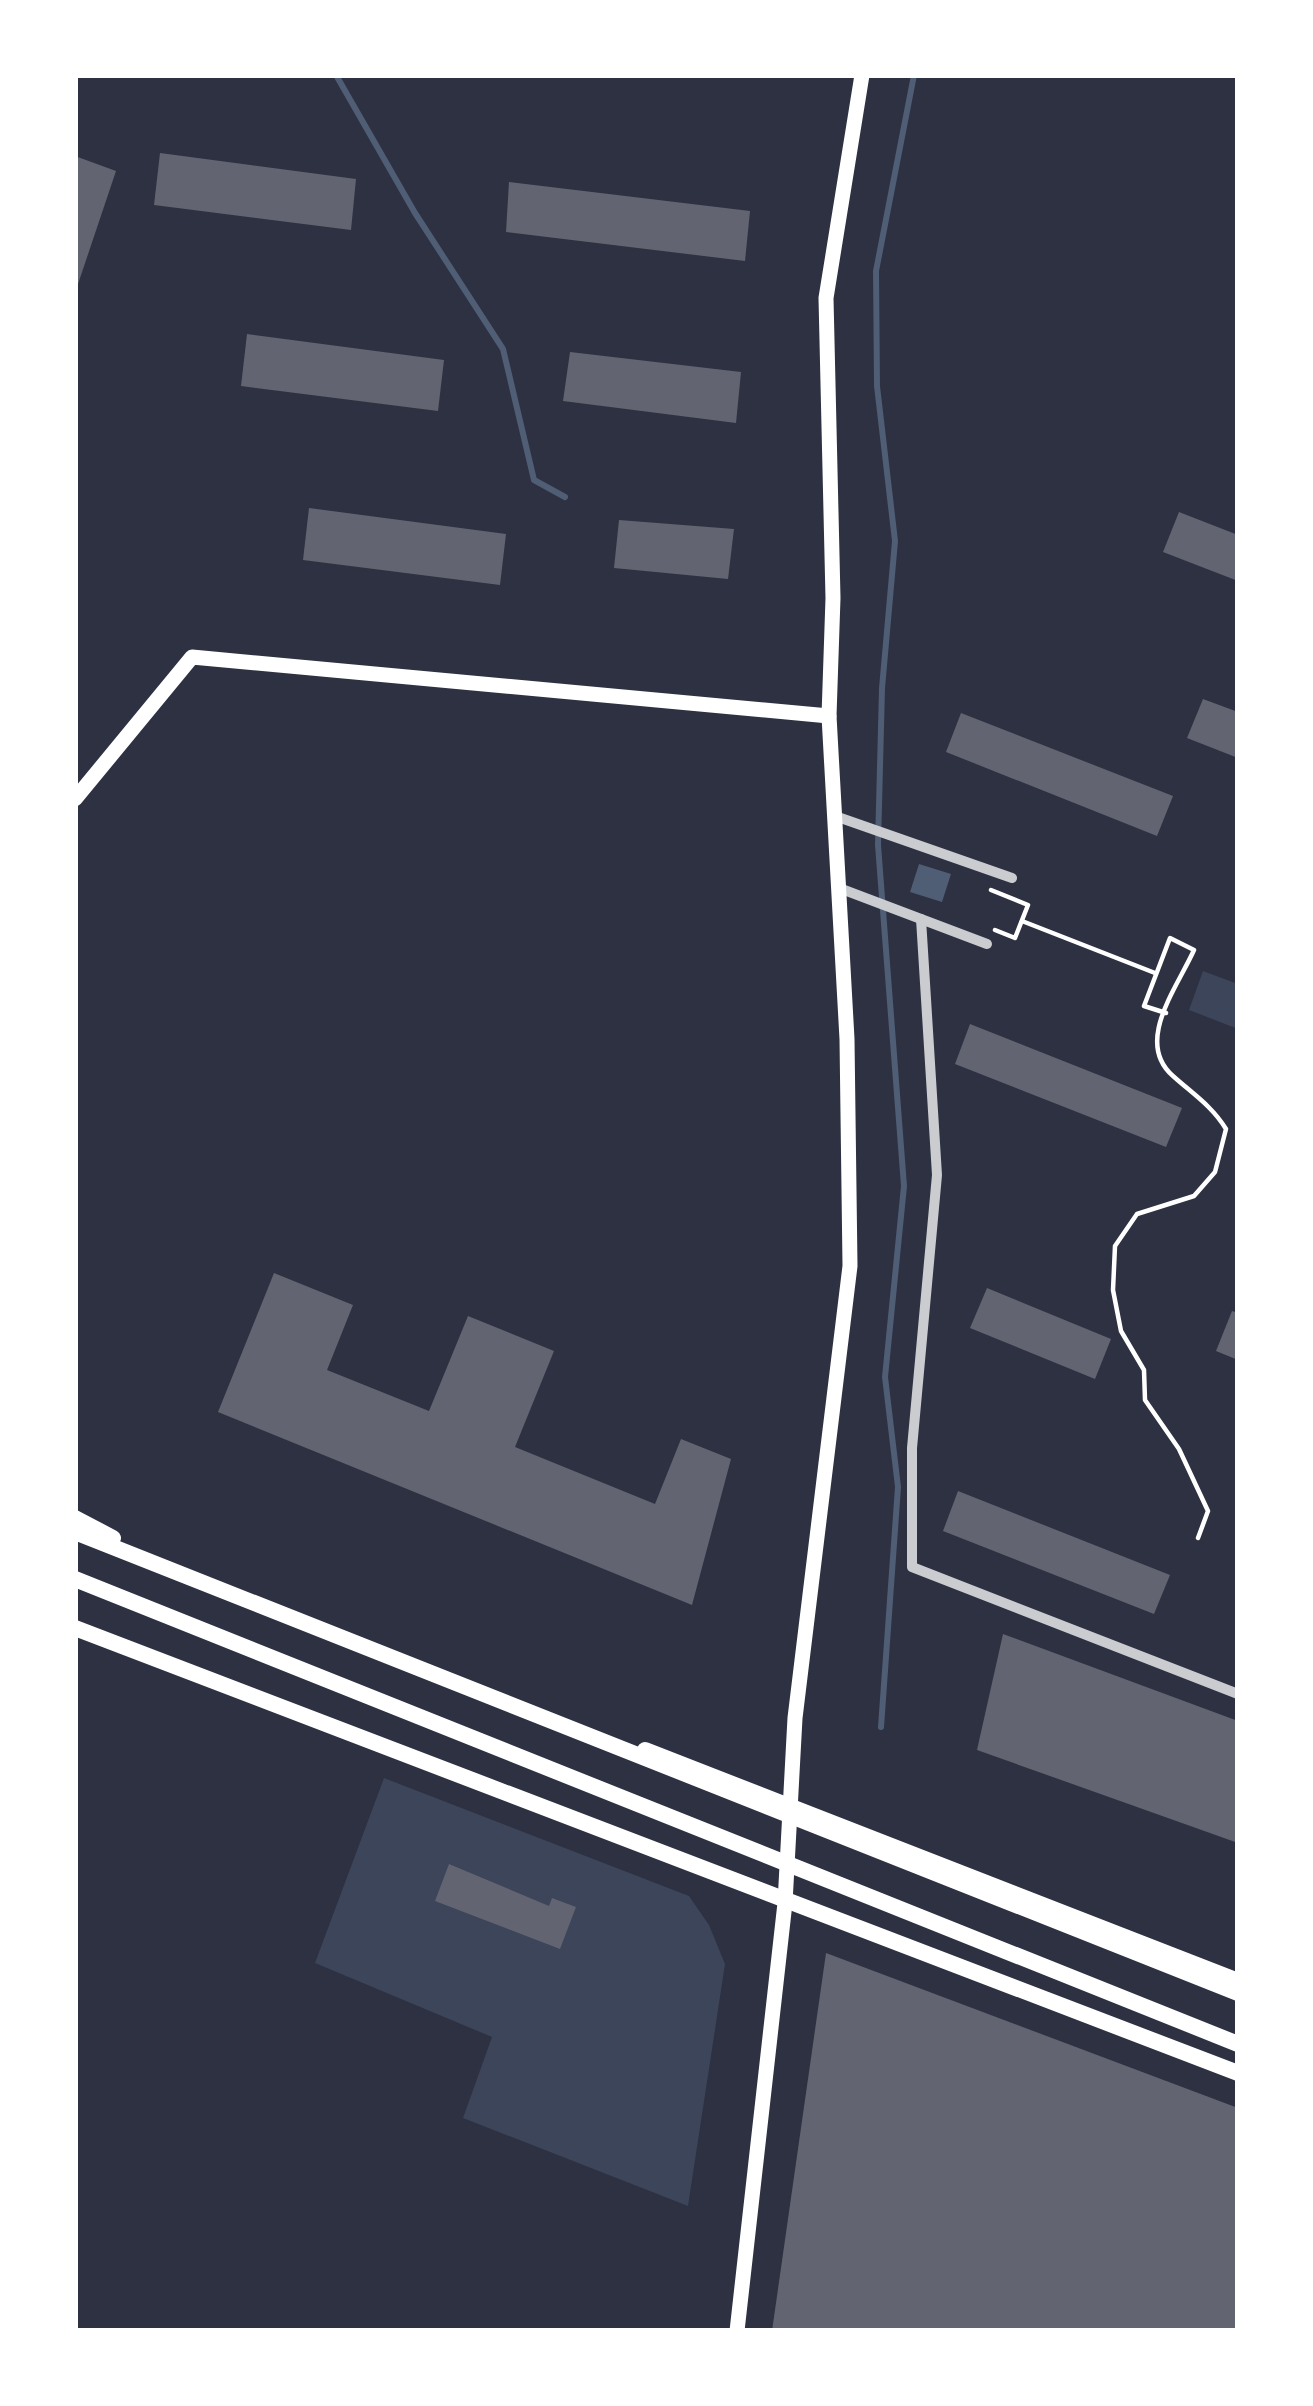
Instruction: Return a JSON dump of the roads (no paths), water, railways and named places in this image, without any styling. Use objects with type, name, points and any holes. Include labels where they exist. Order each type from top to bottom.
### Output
[{"type":"main road","points":[[737,2331],[785,1903],[788,1804],[850,1266],[829,716],[833,598],[826,298],[862,75]]},
{"type":"main road","points":[[75,799],[192,657],[829,716]]},
{"type":"main road","points":[[75,1525],[376,1647],[1238,1981]]},
{"type":"main road","points":[[75,1525],[304,1626],[1238,1993]]},
{"type":"main road","points":[[75,1579],[1238,2044]]},
{"type":"main road","points":[[75,1628],[1238,2073]]},
{"type":"street","points":[[835,816],[1012,878]]},
{"type":"street","points":[[839,888],[987,944]]},
{"type":"street","points":[[921,919],[937,1175],[912,1448],[912,1567],[1238,1694]]},
{"type":"waterway","points":[[336,75],[415,213],[503,349],[534,480],[565,497]]},
{"type":"waterway","points":[[881,1727],[898,1487],[885,1377],[904,1186],[878,845],[882,688],[895,541],[877,386],[876,271],[914,75]]}]
